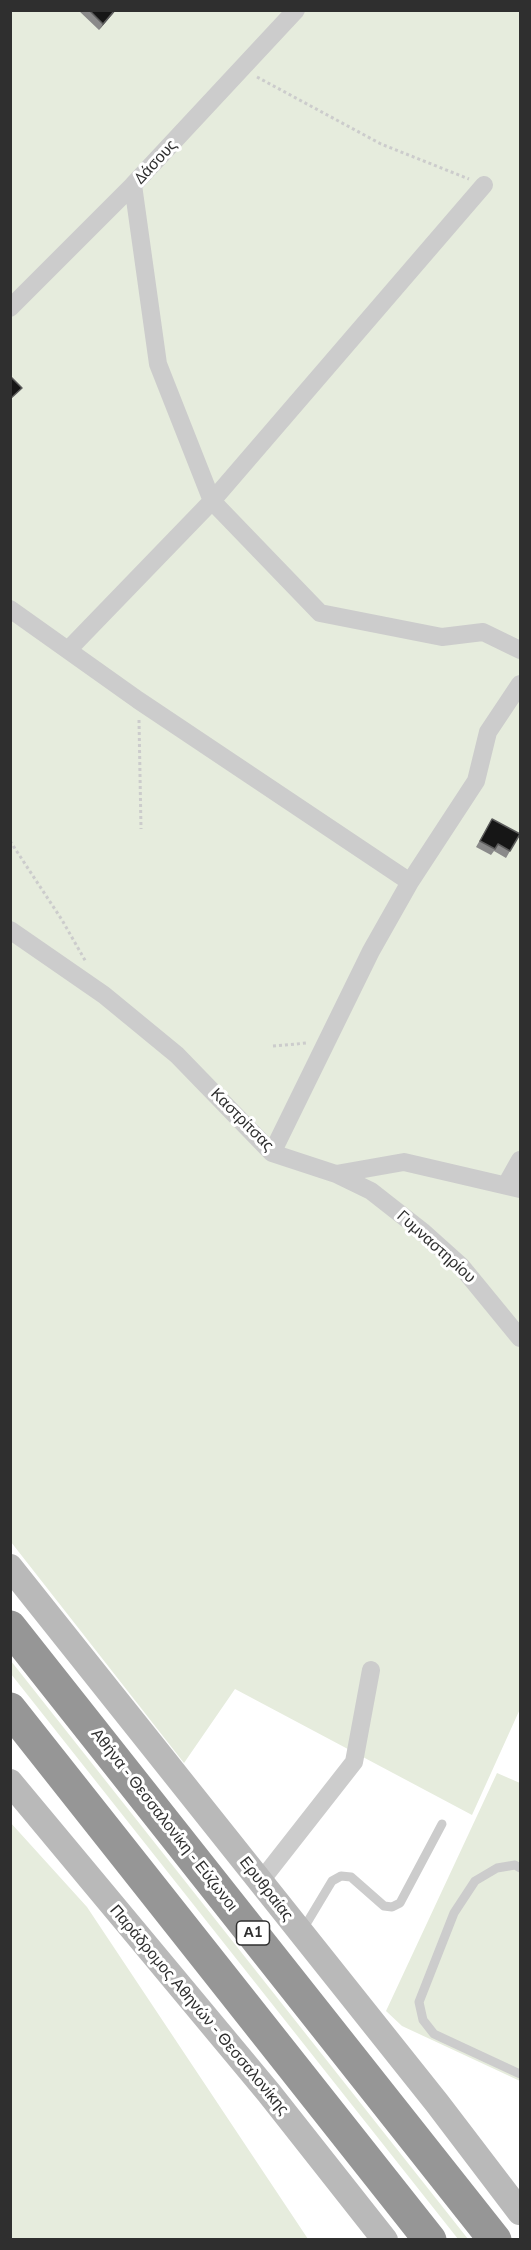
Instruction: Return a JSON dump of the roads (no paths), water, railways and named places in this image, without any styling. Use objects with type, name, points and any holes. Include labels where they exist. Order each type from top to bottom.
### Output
[{"type":"highway","name":"Αθήνα - Θεσσαλονίκη - Εύζωνοι","points":[[10,1627],[495,2240]]},
{"type":"highway","points":[[10,1709],[430,2240]]},
{"type":"main road","name":"Ερυθραίας","points":[[10,1567],[520,2212]]},
{"type":"main road","name":"Παράδρομος Αθηνών - Θεσσαλονίκης","points":[[10,1782],[269,2093],[385,2240]]},
{"type":"street","name":"Δάσους","points":[[10,308],[134,185],[296,10]]},
{"type":"street","points":[[134,185],[158,364],[212,501],[320,613],[442,637],[483,632],[520,650]]},
{"type":"street","points":[[68,650],[212,501],[484,185]]},
{"type":"street","points":[[10,609],[138,700],[410,882]]},
{"type":"street","points":[[272,1153],[371,951],[410,882],[476,781],[488,732],[520,684]]},
{"type":"street","name":"Καστρίτσας","points":[[10,930],[104,995],[177,1055],[272,1153],[336,1174],[404,1162],[513,1187]]},
{"type":"street","points":[[513,1187],[520,1160]]},
{"type":"street","name":"Γυμναστηρίου","points":[[336,1174],[371,1191],[438,1245],[467,1273],[520,1338]]},
{"type":"street","points":[[260,1882],[354,1762],[371,1670]]},
{"type":"lane","points":[[301,1933],[332,1881],[341,1876],[351,1877],[384,1906],[392,1907],[400,1903],[442,1824]]},
{"type":"lane","points":[[520,1868],[515,1865],[497,1868],[475,1881],[454,1913],[419,2002],[423,2020],[434,2034],[520,2074]]}]
